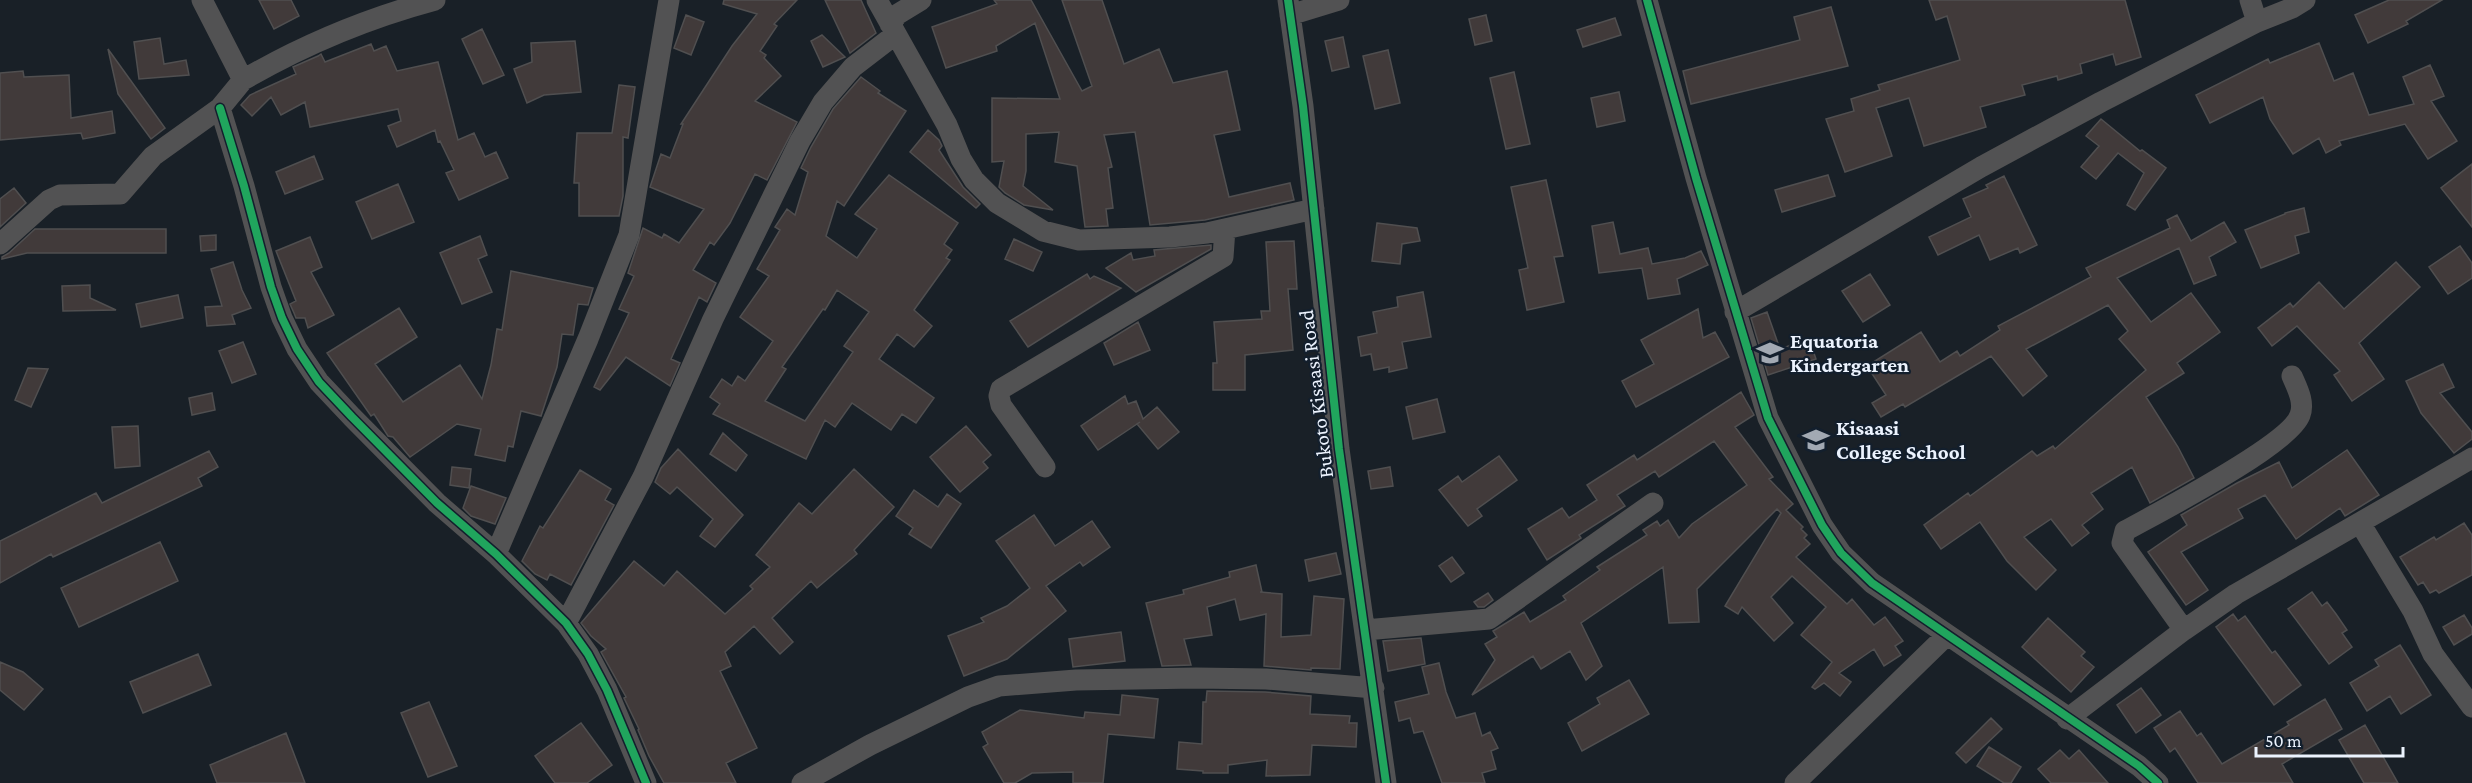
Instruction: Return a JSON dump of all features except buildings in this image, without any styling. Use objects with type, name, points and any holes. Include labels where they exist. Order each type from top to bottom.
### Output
[{"type":"street","points":[[202,0],[243,80]]},
{"type":"street","points":[[0,244],[49,200],[60,195],[120,194],[153,156],[220,108],[243,80],[315,43],[367,22],[435,0]]},
{"type":"street","points":[[496,554],[592,329],[629,235],[669,0]]},
{"type":"street","points":[[877,0],[942,115],[961,159],[974,180],[997,203],[1043,231],[1079,240],[1170,237],[1225,229],[1314,209]]},
{"type":"street","points":[[566,623],[643,477],[713,319],[800,141],[823,102],[853,67],[893,29],[898,14],[921,0]]},
{"type":"street","points":[[1289,8],[1339,0]]},
{"type":"street","points":[[1647,0],[1734,312],[1768,418],[1822,525],[1841,553],[1872,583],[2067,719],[2139,766],[2158,783]]},
{"type":"street","points":[[2250,0],[2257,22]]},
{"type":"street","points":[[1734,312],[1981,168],[2101,102],[2257,22],[2306,0]]},
{"type":"street","name":"Bukoto Kisaasi Road","points":[[1289,8],[1303,106],[1339,449],[1386,783]]},
{"type":"street","points":[[220,108],[271,287],[282,318],[297,349],[319,382],[352,417],[437,503],[496,554],[566,623],[588,654],[607,690],[646,783]]},
{"type":"street","points":[[1045,467],[1001,405],[999,396],[1001,389],[1223,257],[1225,229]]},
{"type":"street","points":[[2184,630],[2122,543],[2122,536],[2125,531],[2191,495],[2263,451],[2294,427],[2303,404],[2292,376]]},
{"type":"street","points":[[2067,719],[2184,630],[2236,594],[2472,458]]},
{"type":"street","points":[[1365,630],[1489,619],[1653,503]]},
{"type":"street","points":[[2360,523],[2413,611],[2433,654],[2472,707]]},
{"type":"street","points":[[1795,783],[1947,635]]},
{"type":"street","points":[[802,783],[870,745],[968,697],[999,686],[1076,680],[1196,678],[1266,679],[1374,688]]},
{"type":"cycle path","points":[[1288,0],[1303,106],[1339,449],[1386,783]]},
{"type":"cycle path","points":[[1647,0],[1696,178],[1768,418],[1822,525],[1841,553],[1872,583],[2139,766],[2158,783]]},
{"type":"cycle path","points":[[220,108],[271,287],[282,318],[297,349],[319,382],[352,417],[437,503],[496,554],[566,623],[588,654],[607,690],[646,783]]},
{"type":"place","name":"Equatoria Kindergarten","points":[[1770,353]]},
{"type":"place","name":"Kisaasi College School","points":[[1816,440]]}]
